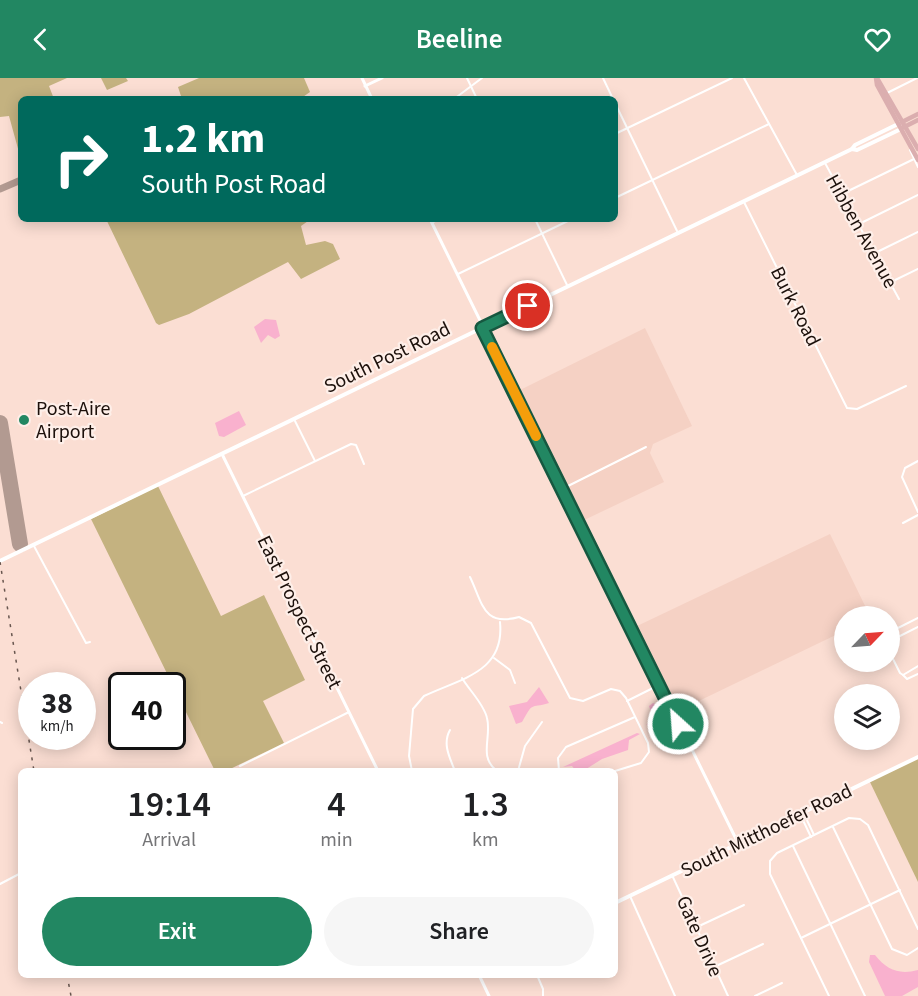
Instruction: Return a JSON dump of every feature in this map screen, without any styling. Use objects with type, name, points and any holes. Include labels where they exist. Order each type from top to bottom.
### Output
[{"type":"main road","points":[[876,78],[887,93],[916,159]]},
{"type":"main road","points":[[876,78],[877,85],[918,149]]},
{"type":"main road","points":[[901,124],[918,114]]},
{"type":"main road","points":[[901,124],[918,120]]},
{"type":"main road","name":"South Post Road","points":[[0,561],[852,149],[869,144],[901,124]]},
{"type":"main road","name":"South Post Road","points":[[852,149],[855,145],[901,124]]},
{"type":"main road","name":"South Mitthoefer Road","points":[[618,902],[918,757]]},
{"type":"street","points":[[362,78],[371,96]]},
{"type":"street","points":[[366,86],[382,78]]},
{"type":"street","points":[[467,78],[476,96]]},
{"type":"street","points":[[458,96],[482,78]]},
{"type":"street","points":[[603,78],[612,96]]},
{"type":"street","points":[[618,132],[732,78]]},
{"type":"street","points":[[744,78],[798,176]]},
{"type":"street","points":[[887,93],[917,78]]},
{"type":"street","points":[[618,109],[678,234]]},
{"type":"street","points":[[618,197],[769,124]]},
{"type":"street","points":[[842,194],[916,159],[918,167]]},
{"type":"street","name":"Hibben Avenue","points":[[825,163],[899,299]]},
{"type":"street","points":[[858,224],[918,195]]},
{"type":"street","name":"Burk Road","points":[[744,202],[850,410],[858,410],[906,386]]},
{"type":"street","points":[[431,222],[738,843]]},
{"type":"street","points":[[536,222],[568,287]]},
{"type":"street","points":[[456,274],[566,222]]},
{"type":"street","points":[[874,253],[918,232]]},
{"type":"street","points":[[891,283],[918,269]]},
{"type":"street","points":[[294,419],[315,461]]},
{"type":"street","points":[[243,496],[354,444],[364,464]]},
{"type":"street","points":[[562,489],[646,447]]},
{"type":"street","name":"East Prospect Street","points":[[222,454],[377,768]]},
{"type":"street","points":[[903,522],[917,510],[902,475],[905,468],[917,461]]},
{"type":"street","points":[[33,544],[88,643]]},
{"type":"street","points":[[470,577],[489,615],[500,622],[519,617],[530,622],[565,693],[572,699],[585,700],[613,689],[621,692],[648,742],[648,755],[640,764],[618,770]]},
{"type":"street","points":[[900,627],[918,618]]},
{"type":"street","points":[[411,768],[409,763],[413,709],[416,704],[424,696],[482,669],[494,658],[500,642],[500,622]]},
{"type":"street","points":[[900,636],[918,627]]},
{"type":"street","points":[[494,658],[510,670],[515,683]]},
{"type":"street","points":[[903,675],[918,666]]},
{"type":"street","points":[[900,672],[907,679],[918,674]]},
{"type":"street","points":[[462,678],[487,715],[486,753],[489,763],[494,768]]},
{"type":"street","points":[[627,701],[659,685]]},
{"type":"street","points":[[240,766],[350,712]]},
{"type":"street","points":[[559,768],[558,758],[564,749],[635,717]]},
{"type":"street","points":[[519,768],[525,746],[542,722]]},
{"type":"street","points":[[450,730],[446,741],[447,751],[454,768]]},
{"type":"street","points":[[801,813],[813,836]]},
{"type":"street","points":[[829,996],[770,874],[770,861],[777,853],[851,818],[860,819],[868,825],[918,929]]},
{"type":"street","points":[[832,826],[892,949],[901,955],[912,953],[918,948]]},
{"type":"street","points":[[793,846],[865,996]]},
{"type":"street","points":[[0,884],[18,875]]},
{"type":"street","name":"Gate Drive","points":[[672,875],[728,996]]},
{"type":"street","points":[[801,938],[900,891]]},
{"type":"street","points":[[630,896],[675,996]]},
{"type":"street","points":[[698,927],[744,905]]},
{"type":"street","points":[[714,967],[763,944]]},
{"type":"street","points":[[480,978],[489,996]]},
{"type":"street","points":[[538,978],[543,988],[543,996]]},
{"type":"street","points":[[755,996],[782,983]]},
{"type":"shaded area","points":[[0,78],[67,78],[49,86],[53,96],[18,96],[18,149],[9,116],[0,117]]},
{"type":"shaded area","points":[[101,78],[126,78],[128,81],[107,90]]},
{"type":"shaded area","points":[[199,78],[304,78],[310,92],[304,96],[181,96],[178,87]]},
{"type":"shaded area","points":[[107,222],[307,222],[301,226],[306,245],[325,241],[333,244],[340,259],[301,279],[288,262],[189,314],[159,325]]},
{"type":"shaded area","points":[[265,319],[276,320],[280,336],[275,339],[268,335],[261,343],[254,327]]},
{"type":"shaded area","points":[[645,328],[692,426],[653,444],[650,453],[664,482],[580,522],[518,391]]},
{"type":"shaded area","points":[[239,411],[246,425],[224,437],[219,436],[215,423]]},
{"type":"shaded area","points":[[158,486],[221,616],[264,595],[305,680],[263,701],[284,743],[232,768],[214,768],[186,712],[186,672],[166,672],[91,519]]},
{"type":"shaded area","points":[[830,534],[865,606],[834,606],[834,636],[676,712],[635,627]]},
{"type":"shaded area","points":[[539,687],[549,703],[532,707],[522,722],[516,724],[509,706],[527,702]]},
{"type":"shaded area","points":[[653,703],[659,706],[668,723],[670,731],[667,740],[658,724],[646,725],[654,720],[649,706]]},
{"type":"shaded area","points":[[637,733],[640,734],[629,740],[628,750],[602,759],[588,768],[563,767]]},
{"type":"shaded area","points":[[918,757],[918,882],[869,780]]},
{"type":"shaded area","points":[[870,955],[875,955],[894,970],[905,972],[918,970],[918,987],[902,996],[885,996],[869,962]]},
{"type":"taxiway","points":[[0,189],[18,181]]},
{"type":"runway","points":[[0,423],[20,544]]},
{"type":"railway","points":[[0,562],[34,768]]},
{"type":"railway","points":[[68,978],[71,996]]},
{"type":"slow traffic","points":[[492,347],[536,436]]},
{"type":"place","name":"Post-Aire Airport","points":[[24,420]]},
{"type":"route","points":[[528,306],[482,328],[678,724]]}]
